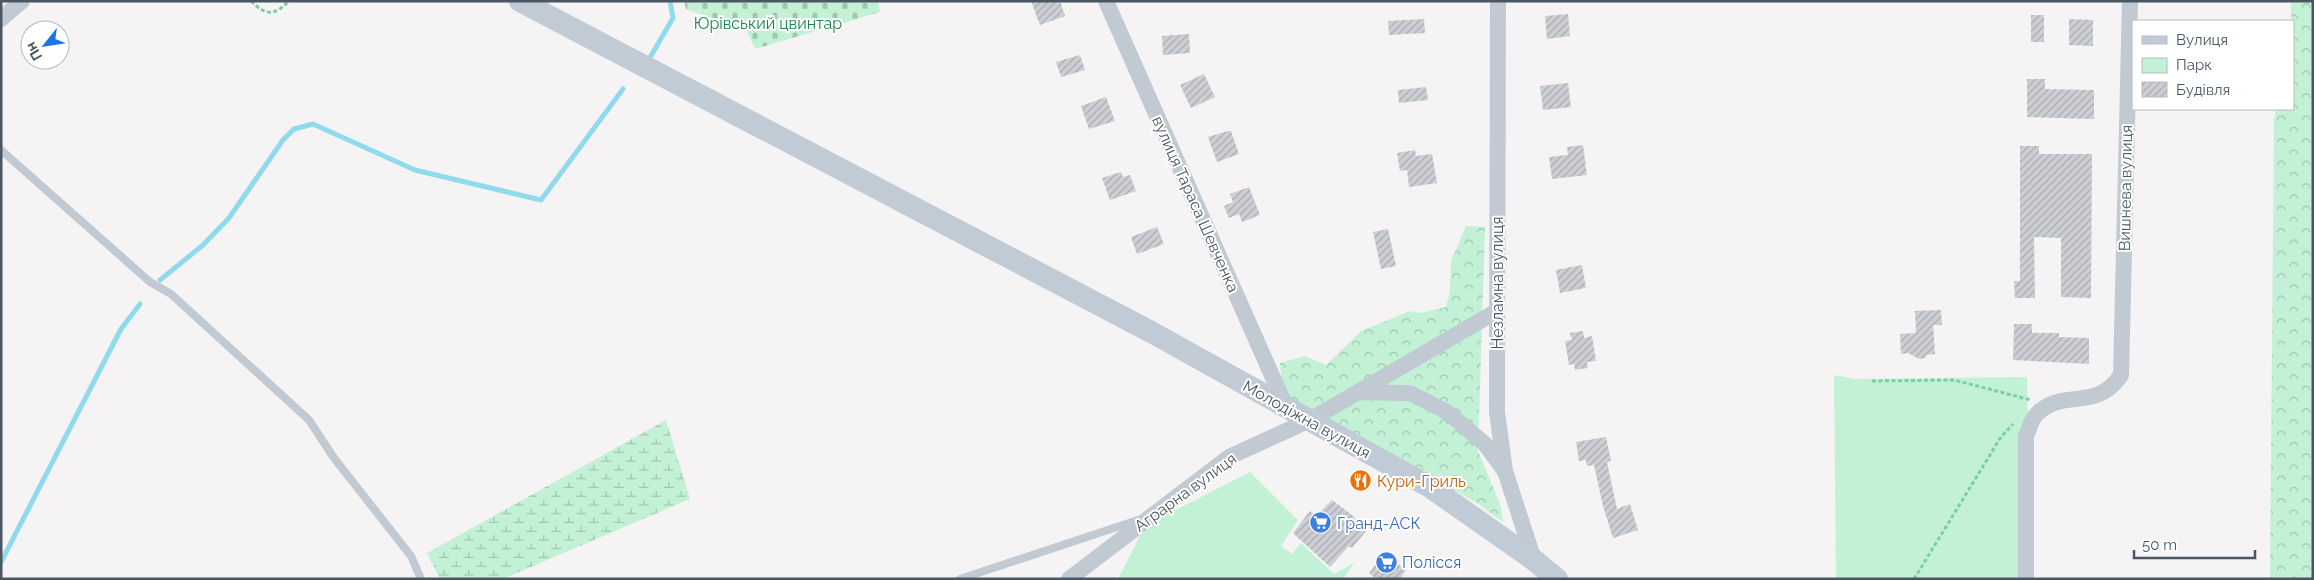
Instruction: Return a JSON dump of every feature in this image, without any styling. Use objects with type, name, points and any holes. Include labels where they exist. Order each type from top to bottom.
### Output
[{"type":"street","points":[[1,19],[22,1]]},
{"type":"street","name":"Молодіжна вулиця","points":[[520,1],[1205,362],[1310,420],[1430,487],[1534,560],[1556,579]]},
{"type":"street","name":"вулиця Тараса Шевченка","points":[[1106,1],[1286,407]]},
{"type":"street","name":"Незламна вулиця","points":[[1498,1],[1498,412],[1505,471],[1534,560]]},
{"type":"street","name":"Вишнева вулиця","points":[[2051,403],[2099,396],[2115,383],[2121,375],[2130,1]]},
{"type":"street","name":"Аграрна вулиця","points":[[1069,579],[1229,457],[1310,420],[1497,311]]},
{"type":"street","points":[[1359,392],[1410,393],[1447,412],[1485,444],[1505,471]]},
{"type":"street","points":[[2026,579],[2026,436],[2035,416],[2051,403]]},
{"type":"lane","points":[[1,150],[150,282],[172,294],[309,420],[334,458],[411,556],[421,579]]},
{"type":"lane","points":[[960,579],[1152,515]]},
{"type":"path","points":[[251,1],[260,10],[270,13],[281,9],[288,1]]},
{"type":"path","points":[[1872,381],[1954,380],[2051,403]]},
{"type":"path","points":[[2026,407],[2032,400]]},
{"type":"path","points":[[1914,579],[2001,436],[2015,422]]},
{"type":"green space","name":"Юрівський цвинтар","points":[[684,1],[878,1],[880,12],[755,49],[746,30],[686,9]]},
{"type":"green space","points":[[2291,1],[2313,1],[2313,579],[2270,579],[2274,120],[2276,110],[2294,110],[2294,20],[2291,20]]},
{"type":"green space","points":[[1466,226],[1485,227],[1478,451],[1500,504],[1503,522],[1477,503],[1283,395],[1280,363],[1305,356],[1326,365],[1361,331],[1410,311],[1421,313],[1446,307],[1450,291],[1451,261]]},
{"type":"green space","points":[[1834,375],[1855,379],[2027,377],[2031,579],[1836,579]]},
{"type":"green space","points":[[666,420],[690,499],[503,579],[440,579],[427,553]]},
{"type":"green space","points":[[1250,472],[1298,520],[1281,546],[1292,554],[1301,543],[1334,574],[1354,563],[1343,579],[1118,579],[1143,530],[1154,521]]},
{"type":"building","points":[[1031,1],[1060,1],[1065,16],[1040,25]]},
{"type":"building","points":[[1568,14],[1570,36],[1547,39],[1545,16]]},
{"type":"building","points":[[2031,15],[2044,15],[2044,42],[2031,42]]},
{"type":"building","points":[[1424,19],[1425,33],[1389,35],[1388,21]]},
{"type":"building","points":[[2069,19],[2093,20],[2093,46],[2069,45]]},
{"type":"building","points":[[1189,34],[1190,53],[1163,55],[1162,36]]},
{"type":"building","points":[[1080,55],[1085,70],[1061,77],[1056,62]]},
{"type":"building","points":[[1204,74],[1215,97],[1191,108],[1180,85]]},
{"type":"building","points":[[2027,79],[2045,79],[2045,89],[2094,90],[2094,119],[2027,117]]},
{"type":"building","points":[[1568,83],[1571,107],[1543,110],[1540,86]]},
{"type":"building","points":[[1426,87],[1428,100],[1399,103],[1398,90]]},
{"type":"building","points":[[1106,97],[1115,121],[1089,129],[1081,106]]},
{"type":"building","points":[[1231,131],[1239,154],[1217,162],[1208,137]]},
{"type":"building","points":[[1583,145],[1587,175],[1552,179],[1549,157],[1568,155],[1567,147]]},
{"type":"building","points":[[2020,146],[2039,146],[2039,154],[2092,154],[2091,298],[2061,297],[2061,238],[2034,237],[2035,298],[2015,298],[2014,281],[2020,281]]},
{"type":"building","points":[[1415,150],[1416,156],[1432,154],[1437,183],[1409,187],[1407,170],[1400,171],[1397,153]]},
{"type":"building","points":[[1121,172],[1123,177],[1130,175],[1136,191],[1110,200],[1102,178]]},
{"type":"building","points":[[1249,187],[1260,215],[1242,222],[1239,214],[1229,218],[1224,206],[1233,202],[1230,194]]},
{"type":"building","points":[[1157,227],[1164,244],[1137,254],[1131,237]]},
{"type":"building","points":[[1388,229],[1396,266],[1381,269],[1373,232]]},
{"type":"building","points":[[1582,265],[1586,288],[1560,293],[1556,270]]},
{"type":"building","points":[[1941,310],[1942,325],[1933,325],[1935,354],[1926,355],[1925,358],[1919,359],[1908,353],[1901,354],[1900,334],[1916,333],[1915,311]]},
{"type":"building","points":[[2014,324],[2032,324],[2032,333],[2059,333],[2059,337],[2089,338],[2089,364],[2013,360]]},
{"type":"building","points":[[1583,331],[1584,338],[1592,336],[1596,361],[1587,362],[1588,368],[1575,370],[1574,364],[1569,365],[1565,341],[1572,340],[1570,333]]},
{"type":"building","points":[[1606,437],[1611,461],[1607,462],[1617,509],[1630,504],[1638,530],[1613,538],[1603,506],[1594,465],[1587,466],[1586,460],[1579,461],[1576,442]]},
{"type":"building","points":[[1332,500],[1352,515],[1366,531],[1352,548],[1349,546],[1330,567],[1293,533],[1310,511],[1316,516]]},
{"type":"building","name":"Полісся","points":[[1384,554],[1406,570],[1400,579],[1376,579],[1369,573]]},
{"type":"waterway","points":[[648,61],[673,18],[670,1]]},
{"type":"waterway","points":[[160,280],[203,245],[229,218],[283,140],[294,129],[313,124],[415,170],[541,200],[623,89]]},
{"type":"waterway","points":[[1,562],[121,329],[140,304]]},
{"type":"place","name":"Кури-Гриль","points":[[1361,481]]},
{"type":"place","name":"Гранд-АСК","points":[[1321,523]]},
{"type":"place","name":"Полісся","points":[[1386,562]]}]
